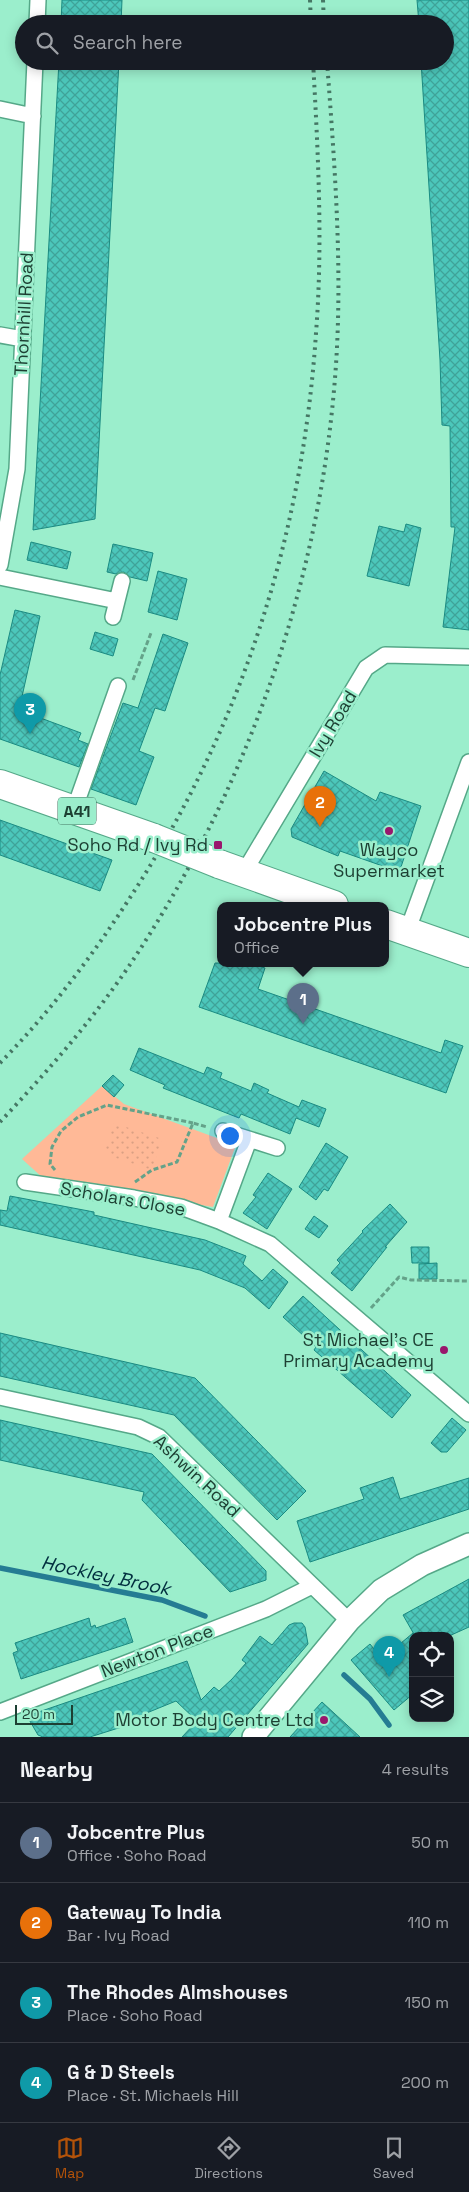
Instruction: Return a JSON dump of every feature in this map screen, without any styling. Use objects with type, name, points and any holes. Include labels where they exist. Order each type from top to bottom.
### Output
[{"type":"highway","name":"A41","points":[[0,784],[154,838],[326,902]]},
{"type":"highway","points":[[396,928],[469,953]]},
{"type":"street","points":[[37,15],[38,0]]},
{"type":"street","name":"Thornhill Road","points":[[0,565],[17,469],[35,70]]},
{"type":"street","points":[[0,109],[33,116]]},
{"type":"street","points":[[0,335],[24,340]]},
{"type":"street","points":[[0,577],[117,601]]},
{"type":"street","points":[[113,618],[122,581]]},
{"type":"street","name":"Ivy Road","points":[[231,868],[366,668],[386,655],[469,657]]},
{"type":"street","points":[[74,810],[118,686]]},
{"type":"street","points":[[396,928],[469,762]]},
{"type":"street","points":[[223,1131],[277,1148]]},
{"type":"street","points":[[219,1221],[249,1140]]},
{"type":"street","name":"Scholars Close","points":[[25,1182],[134,1198],[180,1207],[219,1221],[270,1244],[469,1414]]},
{"type":"street","name":"Ashwin Road","points":[[0,1397],[138,1427],[159,1437],[349,1621]]},
{"type":"street","points":[[253,1737],[316,1664],[349,1621],[381,1590],[422,1565],[469,1544]]},
{"type":"street","name":"Newton Place","points":[[0,1712],[266,1609],[312,1586]]},
{"type":"path","points":[[118,686],[131,685],[151,633]]},
{"type":"path","points":[[57,1173],[50,1164],[52,1147],[61,1131],[78,1117],[107,1105],[223,1131]]},
{"type":"path","points":[[134,1198],[135,1181],[152,1170],[177,1162],[194,1123]]},
{"type":"path","points":[[360,1321],[399,1277],[411,1280],[469,1281]]},
{"type":"shaded area","points":[[102,1086],[124,1104],[236,1145],[213,1207],[43,1178],[22,1159]]},
{"type":"shaded area","points":[[114,1123],[162,1139],[152,1170],[104,1154]]},
{"type":"building","points":[[62,0],[122,0],[121,15],[61,15]]},
{"type":"building","points":[[417,0],[469,0],[469,630],[443,627],[455,527],[451,527],[450,426],[442,425],[440,360],[422,70],[454,70],[454,15],[418,15]]},
{"type":"building","points":[[59,70],[119,70],[95,519],[33,530]]},
{"type":"building","points":[[406,524],[421,528],[409,586],[367,576],[379,526],[404,532]]},
{"type":"building","points":[[31,542],[71,552],[67,569],[27,560]]},
{"type":"building","points":[[113,544],[153,553],[147,581],[130,577],[124,572],[116,574],[107,572]]},
{"type":"building","points":[[158,571],[187,579],[177,620],[148,612]]},
{"type":"building","points":[[15,610],[40,616],[19,710],[81,733],[78,740],[88,744],[79,767],[0,739],[0,675]]},
{"type":"building","points":[[95,632],[118,639],[113,656],[90,649]]},
{"type":"building","points":[[163,634],[188,643],[165,711],[155,708],[139,751],[154,757],[136,805],[91,789],[123,703],[138,708]]},
{"type":"building","points":[[324,771],[376,801],[380,792],[421,806],[401,867],[394,870],[340,851],[338,856],[292,837],[291,829]]},
{"type":"building","points":[[0,820],[112,860],[100,891],[0,855]]},
{"type":"building","points":[[215,963],[217,963],[217,967],[262,967],[265,968],[258,989],[441,1053],[445,1040],[463,1046],[446,1093],[199,1007]]},
{"type":"building","points":[[139,1048],[204,1074],[207,1067],[222,1073],[220,1078],[251,1091],[254,1083],[269,1090],[267,1093],[299,1107],[302,1100],[326,1109],[319,1127],[296,1118],[290,1134],[241,1114],[239,1118],[163,1088],[165,1085],[130,1070]]},
{"type":"building","points":[[113,1075],[124,1085],[114,1097],[102,1086]]},
{"type":"building","points":[[326,1143],[348,1157],[328,1191],[324,1189],[316,1200],[299,1187]]},
{"type":"building","points":[[268,1173],[292,1189],[267,1229],[243,1213],[256,1197],[253,1195]]},
{"type":"building","points":[[10,1196],[94,1212],[94,1215],[205,1240],[246,1256],[243,1264],[262,1281],[273,1269],[288,1282],[269,1309],[245,1288],[200,1270],[0,1225],[0,1210],[7,1211]]},
{"type":"building","points":[[390,1204],[407,1222],[385,1247],[387,1247],[352,1291],[331,1273],[340,1263],[337,1260],[362,1231]]},
{"type":"building","points":[[314,1216],[328,1226],[319,1238],[305,1229]]},
{"type":"building","points":[[411,1247],[429,1247],[429,1263],[412,1263]]},
{"type":"building","points":[[437,1263],[437,1279],[419,1279],[419,1264]]},
{"type":"building","points":[[303,1296],[411,1395],[392,1418],[314,1350],[316,1347],[283,1317]]},
{"type":"building","points":[[0,1333],[195,1378],[306,1491],[277,1520],[174,1415],[0,1376]]},
{"type":"building","points":[[452,1418],[466,1430],[447,1452],[441,1452],[431,1443]]},
{"type":"building","points":[[0,1420],[152,1454],[266,1571],[266,1580],[230,1592],[142,1500],[144,1492],[0,1460]]},
{"type":"building","points":[[393,1477],[400,1499],[469,1478],[469,1509],[310,1562],[297,1521],[364,1499],[360,1488]]},
{"type":"building","points":[[469,1579],[469,1627],[454,1634],[454,1632],[413,1632],[403,1615]]},
{"type":"building","points":[[89,1618],[91,1627],[95,1625],[96,1628],[125,1618],[133,1642],[21,1679],[13,1653],[18,1651],[15,1643]]},
{"type":"building","points":[[302,1623],[305,1627],[308,1644],[228,1737],[182,1737],[197,1721],[176,1701],[127,1721],[128,1725],[90,1737],[43,1737],[38,1735],[27,1716],[187,1661],[201,1700],[214,1687],[219,1691],[232,1679],[246,1663],[242,1660],[260,1636],[272,1645],[289,1625]]},
{"type":"building","points":[[409,1636],[409,1697],[394,1710],[351,1660],[370,1644],[382,1659]]},
{"type":"building","name":"Motor Body Centre Ltd","points":[[322,1702],[360,1737],[290,1737]]},
{"type":"waterway","name":"Hockley Brook","points":[[0,1568],[162,1600],[205,1616]]},
{"type":"waterway","name":"Hockley Brook","points":[[344,1675],[370,1699],[389,1725]]},
{"type":"railway","points":[[310,0],[311,15]]},
{"type":"railway","points":[[323,0],[324,15]]},
{"type":"railway","points":[[0,1063],[39,1021],[75,976],[140,882],[177,819],[210,754],[238,687],[262,619],[282,550],[298,479],[309,406],[316,333],[319,231],[313,70]]},
{"type":"railway","points":[[0,1122],[84,1027],[129,966],[170,901],[207,833],[239,763],[268,691],[291,618],[310,543],[325,467],[337,349],[337,226],[328,70]]},
{"type":"place","name":"The Rhodes Almshouses","points":[[30,734]]},
{"type":"place","name":"Gateway To India","points":[[320,827]]},
{"type":"place","name":"Wayco Supermarket","points":[[389,831]]},
{"type":"place","name":"Soho Rd / Ivy Rd","points":[[218,845]]},
{"type":"place","name":"Jobcentre Plus","points":[[303,1024]]},
{"type":"place","name":"St Michael's CE Primary Academy","points":[[444,1350]]},
{"type":"place","name":"G & D Steels","points":[[389,1677]]},
{"type":"place","name":"Motor Body Centre Ltd","points":[[324,1720]]}]
